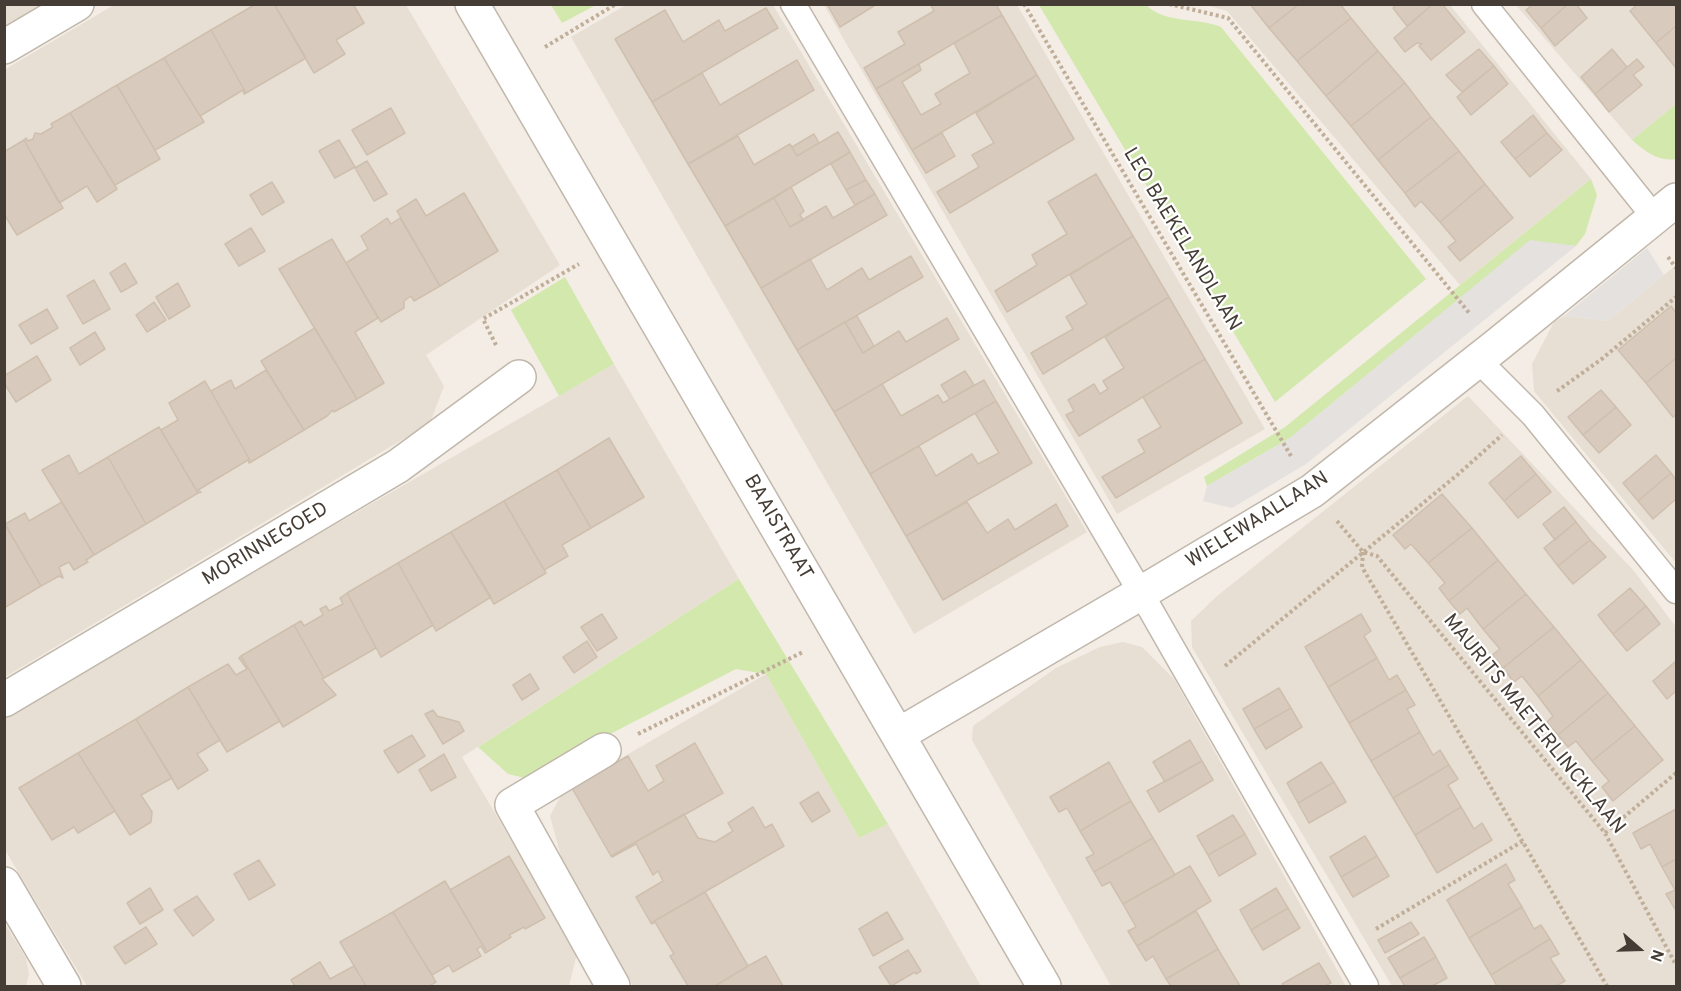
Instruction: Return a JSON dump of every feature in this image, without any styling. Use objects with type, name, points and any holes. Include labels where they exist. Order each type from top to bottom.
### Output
[{"type":"street","points":[[4,47],[77,4]]},
{"type":"street","name":"BAAISTRAAT","points":[[472,4],[1044,987]]},
{"type":"street","name":"WIELEWAALLAAN","points":[[898,735],[1312,491],[1666,209]]},
{"type":"street","name":"MORINNEGOED","points":[[4,700],[398,466],[519,377]]},
{"type":"street","points":[[604,750],[512,805],[612,987]]},
{"type":"street","points":[[4,884],[64,987]]},
{"type":"lane","points":[[793,4],[1141,593],[1366,987]]},
{"type":"lane","points":[[1484,4],[1666,209]]},
{"type":"lane","points":[[1487,353],[1529,411],[1677,591]]},
{"type":"path","points":[[511,68],[616,4]]},
{"type":"path","name":"LEO BAEKELANDLAAN","points":[[1024,4],[1312,491]]},
{"type":"path","points":[[1169,4],[1228,18],[1487,353]]},
{"type":"path","points":[[519,377],[502,358],[483,319],[612,245]]},
{"type":"path","points":[[1195,687],[1248,648],[1456,476],[1529,411],[1603,358],[1677,297]]},
{"type":"path","name":"MAURITS MAETERLINCKLAAN","points":[[1312,491],[1363,552],[1377,556],[1605,833],[1677,965]]},
{"type":"path","name":"MAURITS MAETERLINCKLAAN","points":[[1363,552],[1362,567],[1607,987]]},
{"type":"path","points":[[604,750],[785,661],[838,632]]},
{"type":"path","points":[[1605,833],[1677,773]]},
{"type":"path","points":[[1344,948],[1523,841]]},
{"type":"shaded area","points":[[5,4],[47,5],[5,30]]},
{"type":"shaded area","points":[[114,5],[406,5],[560,265],[426,355],[444,386],[430,423],[5,677],[4,70]]},
{"type":"shaded area","points":[[626,5],[773,5],[1087,532],[914,634],[571,37]]},
{"type":"shaded area","points":[[824,5],[1017,5],[1265,429],[1117,514]]},
{"type":"shaded area","points":[[1206,5],[1450,5],[1591,179],[1460,285],[1227,11]]},
{"type":"shaded area","points":[[1516,5],[1676,5],[1676,104],[1632,140]]},
{"type":"shaded area","points":[[1530,240],[1576,246],[1306,464],[1232,508],[1203,501],[1207,486],[1290,438]]},
{"type":"shaded area","points":[[1647,248],[1664,275],[1608,321],[1564,316]]},
{"type":"shaded area","points":[[1676,265],[1676,563],[1534,391],[1532,364],[1554,322],[1564,316],[1608,321]]},
{"type":"shaded area","points":[[614,364],[739,579],[462,757],[577,953],[569,986],[87,986],[5,850],[5,715]]},
{"type":"shaded area","points":[[1468,396],[1634,571],[1676,627],[1676,986],[1392,986],[1192,647],[1191,621],[1217,596]]},
{"type":"shaded area","points":[[1123,642],[1142,647],[1174,679],[1346,986],[1111,986],[972,740],[973,726],[1056,668],[1100,647]]},
{"type":"shaded area","points":[[766,674],[859,838],[888,824],[981,986],[633,986],[566,875],[550,816],[563,792]]},
{"type":"shaded area","points":[[4,922],[26,958],[29,974],[26,986],[5,986]]},
{"type":"green space","points":[[551,5],[596,5],[562,23]]},
{"type":"green space","points":[[1039,5],[1146,5],[1172,18],[1221,27],[1426,279],[1275,402]]},
{"type":"green space","points":[[1676,104],[1676,159],[1658,157],[1647,152],[1632,140]]},
{"type":"green space","points":[[1591,179],[1597,195],[1585,234],[1576,246],[1530,241],[1290,438],[1207,486],[1204,477],[1285,427]]},
{"type":"green space","points":[[565,277],[614,364],[559,396],[511,310]]},
{"type":"green space","points":[[739,579],[888,824],[859,838],[766,674],[736,669],[525,778],[508,774],[478,747]]},
{"type":"building","points":[[256,4],[274,4],[306,58],[246,93],[211,30]]},
{"type":"building","points":[[274,4],[353,4],[364,23],[336,40],[345,54],[314,73]]},
{"type":"building","points":[[831,4],[877,4],[840,27],[828,6]]},
{"type":"building","points":[[930,4],[996,4],[1002,15],[876,89],[864,68],[905,44],[898,32],[934,11]]},
{"type":"building","points":[[1250,4],[1299,4],[1269,28]]},
{"type":"building","points":[[1299,4],[1340,4],[1351,18],[1297,61],[1269,28]]},
{"type":"building","points":[[1397,4],[1433,4],[1407,26],[1393,8]]},
{"type":"building","points":[[1433,4],[1442,4],[1465,32],[1431,60],[1419,46],[1422,44],[1417,43],[1405,52],[1394,38]]},
{"type":"building","points":[[1533,4],[1568,4],[1541,28],[1526,10]]},
{"type":"building","points":[[1568,4],[1576,4],[1587,18],[1555,46],[1541,28]]},
{"type":"building","points":[[1638,4],[1676,4],[1676,26],[1656,43],[1630,11]]},
{"type":"building","points":[[766,8],[778,28],[652,102],[615,39],[665,10],[683,42],[719,20],[725,31]]},
{"type":"building","points":[[1002,15],[1037,75],[912,150],[876,89],[919,64],[921,70],[902,82],[921,115],[941,104],[935,94],[970,73],[954,43]]},
{"type":"building","points":[[1351,18],[1378,51],[1326,96],[1297,61]]},
{"type":"building","points":[[1676,26],[1676,68],[1656,43]]},
{"type":"building","points":[[211,30],[246,93],[244,94],[243,90],[200,116],[164,58]]},
{"type":"building","points":[[1479,49],[1494,66],[1462,92],[1446,75]]},
{"type":"building","points":[[1612,49],[1627,67],[1595,94],[1581,77]]},
{"type":"building","points":[[1378,51],[1405,83],[1351,126],[1326,96]]},
{"type":"building","points":[[164,58],[204,122],[155,150],[117,85]]},
{"type":"building","points":[[1637,59],[1644,67],[1633,75],[1642,85],[1609,112],[1595,94]]},
{"type":"building","points":[[797,60],[814,90],[688,164],[652,102],[702,73],[720,105]]},
{"type":"building","points":[[1494,66],[1508,84],[1471,115],[1457,97]]},
{"type":"building","points":[[1037,75],[1074,139],[950,213],[937,192],[979,167],[972,155],[994,143],[976,113]]},
{"type":"building","points":[[1405,83],[1431,117],[1378,160],[1351,126]]},
{"type":"building","points":[[117,85],[160,159],[115,185],[70,113]]},
{"type":"building","points":[[391,108],[405,133],[367,155],[352,130]]},
{"type":"building","points":[[70,113],[117,189],[97,202],[87,186],[59,203],[24,140],[33,139],[35,133],[41,134],[53,127],[51,124]]},
{"type":"building","points":[[1533,115],[1547,133],[1515,159],[1501,142]]},
{"type":"building","points":[[1431,117],[1459,151],[1405,193],[1378,160]]},
{"type":"building","points":[[838,132],[850,152],[725,226],[688,164],[738,136],[754,165],[790,144],[797,156]]},
{"type":"building","points":[[942,133],[955,156],[926,173],[912,150]]},
{"type":"building","points":[[1547,133],[1562,150],[1530,177],[1515,159]]},
{"type":"building","points":[[814,134],[819,143],[797,156],[792,147]]},
{"type":"building","points":[[24,140],[63,208],[17,235],[4,214],[4,152]]},
{"type":"building","points":[[339,140],[355,167],[335,178],[319,151]]},
{"type":"building","points":[[1459,151],[1485,184],[1440,222],[1421,201],[1415,207],[1405,193]]},
{"type":"building","points":[[850,152],[866,180],[846,190],[831,164]]},
{"type":"building","points":[[367,161],[387,194],[374,201],[355,168]]},
{"type":"building","points":[[1096,174],[1133,236],[1007,312],[995,291],[1037,265],[1032,255],[1067,234],[1048,202]]},
{"type":"building","points":[[866,180],[875,194],[855,205],[846,190]]},
{"type":"building","points":[[272,182],[284,202],[262,215],[250,195]]},
{"type":"building","points":[[1485,184],[1513,218],[1460,261],[1448,247],[1456,241],[1440,222]]},
{"type":"building","points":[[791,187],[804,211],[800,215],[803,220],[790,227],[774,198]]},
{"type":"building","points":[[464,193],[498,251],[440,286],[397,211],[416,199],[426,216]]},
{"type":"building","points":[[875,194],[887,215],[761,288],[725,226],[774,198],[790,227],[826,206],[833,218]]},
{"type":"building","points":[[387,218],[391,224],[400,218],[440,286],[414,301],[411,296],[404,301],[404,308],[381,322],[346,263],[368,249],[361,236]]},
{"type":"building","points":[[251,228],[265,251],[239,266],[225,244]]},
{"type":"building","points":[[1133,236],[1169,297],[1043,374],[1031,353],[1073,329],[1066,317],[1087,304],[1070,275]]},
{"type":"building","points":[[332,239],[378,318],[355,332],[384,383],[357,399],[279,269]]},
{"type":"building","points":[[911,256],[923,277],[797,350],[761,288],[810,259],[827,290],[862,268],[869,280]]},
{"type":"building","points":[[125,263],[137,283],[121,292],[110,273]]},
{"type":"building","points":[[94,280],[110,309],[83,324],[67,296]]},
{"type":"building","points":[[178,283],[190,306],[169,319],[156,297]]},
{"type":"building","points":[[1169,297],[1205,359],[1079,436],[1066,415],[1074,411],[1068,400],[1094,384],[1100,394],[1108,389],[1103,381],[1124,368],[1105,337]]},
{"type":"building","points":[[154,302],[166,320],[147,332],[136,315]]},
{"type":"building","points":[[1671,306],[1676,313],[1676,358],[1646,383],[1618,350]]},
{"type":"building","points":[[47,309],[58,328],[31,344],[19,325]]},
{"type":"building","points":[[857,316],[874,346],[863,353],[845,322]]},
{"type":"building","points":[[947,318],[959,339],[834,412],[797,350],[845,322],[863,353],[899,331],[906,342]]},
{"type":"building","points":[[315,328],[357,399],[334,412],[333,410],[304,430],[261,361]]},
{"type":"building","points":[[95,332],[105,349],[80,365],[70,348]]},
{"type":"building","points":[[37,356],[51,380],[16,402],[4,383],[4,376]]},
{"type":"building","points":[[1676,358],[1676,415],[1673,417],[1646,383]]},
{"type":"building","points":[[1205,359],[1242,423],[1116,498],[1102,477],[1145,452],[1138,440],[1161,427],[1143,397]]},
{"type":"building","points":[[266,370],[304,430],[251,462],[211,391],[231,380],[235,389]]},
{"type":"building","points":[[965,371],[974,385],[950,399],[941,385]]},
{"type":"building","points":[[984,380],[996,401],[870,474],[834,412],[882,384],[901,416],[938,395],[943,403]]},
{"type":"building","points":[[205,381],[251,462],[249,463],[248,460],[198,490],[201,492],[198,493],[161,430],[178,420],[169,403]]},
{"type":"building","points":[[1601,390],[1616,407],[1583,435],[1568,417]]},
{"type":"building","points":[[996,401],[1032,463],[906,536],[870,474],[919,446],[936,476],[972,454],[978,464],[999,453],[975,413]]},
{"type":"building","points":[[1616,407],[1631,425],[1599,453],[1583,435]]},
{"type":"building","points":[[159,427],[198,493],[146,524],[108,457]]},
{"type":"building","points":[[609,438],[644,497],[591,528],[557,470]]},
{"type":"building","points":[[69,455],[79,474],[108,457],[146,524],[94,555],[42,470]]},
{"type":"building","points":[[1656,455],[1671,473],[1638,501],[1623,483]]},
{"type":"building","points":[[1521,456],[1536,474],[1504,501],[1489,483]]},
{"type":"building","points":[[557,470],[591,528],[562,545],[568,556],[544,570],[504,501]]},
{"type":"building","points":[[1671,473],[1676,480],[1676,499],[1653,519],[1638,501]]},
{"type":"building","points":[[1536,474],[1551,492],[1518,518],[1504,501]]},
{"type":"building","points":[[1442,494],[1472,528],[1428,563],[1411,544],[1405,549],[1393,535]]},
{"type":"building","points":[[504,501],[546,573],[494,604],[451,532]]},
{"type":"building","points":[[62,502],[94,555],[86,560],[88,562],[74,570],[69,562],[59,567],[63,578],[59,576],[41,586],[5,524],[25,513],[29,521]]},
{"type":"building","points":[[967,502],[987,533],[1008,519],[1015,530],[1056,504],[1068,526],[943,600],[906,536]]},
{"type":"building","points":[[1564,507],[1576,522],[1555,540],[1543,524]]},
{"type":"building","points":[[1576,522],[1590,540],[1558,566],[1544,548]]},
{"type":"building","points":[[4,523],[41,586],[4,608]]},
{"type":"building","points":[[1472,528],[1498,560],[1449,601],[1439,588],[1445,583],[1428,563]]},
{"type":"building","points":[[451,532],[491,597],[436,631],[398,563]]},
{"type":"building","points":[[1590,540],[1606,557],[1573,584],[1558,566]]},
{"type":"building","points":[[1498,560],[1526,594],[1483,629],[1467,608],[1460,614],[1449,601]]},
{"type":"building","points":[[398,563],[433,625],[381,657],[347,593]]},
{"type":"building","points":[[1630,588],[1646,606],[1613,634],[1598,615]]},
{"type":"building","points":[[347,593],[376,648],[324,678],[294,625],[301,621],[304,626],[323,615],[320,609],[326,606],[329,611],[343,604],[340,598]]},
{"type":"building","points":[[1526,594],[1554,627],[1503,668],[1492,655],[1500,649],[1483,629]]},
{"type":"building","points":[[1646,606],[1660,624],[1627,651],[1613,634]]},
{"type":"building","points":[[602,614],[617,638],[597,651],[581,627]]},
{"type":"building","points":[[1361,614],[1371,631],[1364,636],[1377,658],[1328,687],[1305,647]]},
{"type":"building","points":[[294,625],[324,678],[322,679],[336,695],[283,727],[241,656]]},
{"type":"building","points":[[1554,627],[1581,660],[1538,696],[1522,676],[1514,682],[1503,668]]},
{"type":"building","points":[[587,641],[597,657],[574,673],[563,657]]},
{"type":"building","points":[[241,656],[280,721],[227,752],[188,687],[228,664],[236,675],[247,669],[239,658]]},
{"type":"building","points":[[1377,658],[1389,680],[1397,675],[1406,690],[1349,723],[1328,687]]},
{"type":"building","points":[[1581,660],[1608,693],[1558,735],[1547,722],[1553,716],[1538,696]]},
{"type":"building","points":[[1676,661],[1676,691],[1667,699],[1653,681]]},
{"type":"building","points":[[530,674],[539,689],[522,700],[513,685]]},
{"type":"building","points":[[188,687],[220,740],[197,754],[208,770],[178,789],[136,719]]},
{"type":"building","points":[[1279,688],[1291,708],[1254,729],[1243,709]]},
{"type":"building","points":[[1406,690],[1415,705],[1407,709],[1420,732],[1371,761],[1349,723]]},
{"type":"building","points":[[1608,693],[1635,726],[1592,761],[1576,741],[1568,747],[1558,735]]},
{"type":"building","points":[[1291,708],[1302,727],[1266,749],[1254,729]]},
{"type":"building","points":[[433,710],[437,716],[459,722],[464,731],[443,744],[425,714]]},
{"type":"building","points":[[136,719],[172,778],[141,795],[152,812],[151,822],[130,835],[78,753]]},
{"type":"building","points":[[1635,726],[1663,760],[1613,801],[1602,787],[1609,781],[1592,761]]},
{"type":"building","points":[[1420,732],[1433,755],[1440,750],[1449,765],[1393,798],[1371,761]]},
{"type":"building","points":[[412,735],[425,756],[398,773],[384,751]]},
{"type":"building","points":[[1190,740],[1202,761],[1165,782],[1153,762]]},
{"type":"building","points":[[695,743],[723,793],[611,856],[572,788],[628,756],[648,791],[664,781],[656,766]]},
{"type":"building","points":[[78,753],[115,811],[78,833],[74,827],[52,840],[19,788]]},
{"type":"building","points":[[444,754],[456,777],[431,791],[419,770]]},
{"type":"building","points":[[1202,761],[1213,780],[1159,812],[1147,791]]},
{"type":"building","points":[[1109,762],[1131,801],[1080,831],[1067,808],[1059,812],[1050,797]]},
{"type":"building","points":[[1321,762],[1334,782],[1298,803],[1287,783]]},
{"type":"building","points":[[1449,765],[1458,779],[1448,785],[1461,807],[1415,835],[1393,798]]},
{"type":"building","points":[[1334,782],[1346,802],[1309,823],[1298,803]]},
{"type":"building","points":[[818,792],[830,811],[812,822],[800,803]]},
{"type":"building","points":[[1131,801],[1153,838],[1094,872],[1086,858],[1094,854],[1080,831]]},
{"type":"building","points":[[753,807],[765,828],[772,824],[784,846],[651,923],[636,897],[663,881],[658,871],[653,875],[636,844],[611,856],[684,814],[698,838],[715,842],[733,831],[728,823]]},
{"type":"building","points":[[1461,807],[1474,829],[1482,823],[1492,840],[1437,873],[1415,835]]},
{"type":"building","points":[[1676,809],[1676,859],[1662,867],[1650,844],[1641,849],[1633,833]]},
{"type":"building","points":[[1233,815],[1245,834],[1208,855],[1197,836]]},
{"type":"building","points":[[1245,834],[1256,854],[1219,876],[1208,855]]},
{"type":"building","points":[[1365,836],[1377,856],[1341,877],[1330,857]]},
{"type":"building","points":[[1153,838],[1175,875],[1123,904],[1110,882],[1102,886],[1094,872]]},
{"type":"building","points":[[509,856],[545,918],[509,935],[511,937],[487,952],[450,890]]},
{"type":"building","points":[[1377,856],[1389,876],[1353,897],[1341,877]]},
{"type":"building","points":[[1676,859],[1675,909],[1666,894],[1675,890],[1662,867]]},
{"type":"building","points":[[259,860],[275,885],[249,900],[234,874]]},
{"type":"building","points":[[1506,864],[1515,880],[1508,884],[1522,907],[1469,938],[1447,900]]},
{"type":"building","points":[[1190,866],[1211,901],[1137,946],[1128,931],[1136,927],[1123,904]]},
{"type":"building","points":[[445,881],[487,952],[485,953],[481,946],[477,949],[481,956],[453,972],[449,965],[432,975],[393,912]]},
{"type":"building","points":[[150,888],[163,910],[140,924],[127,903]]},
{"type":"building","points":[[1276,888],[1288,908],[1251,930],[1240,910]]},
{"type":"building","points":[[705,892],[748,966],[715,986],[688,986],[670,956],[674,954],[655,922],[651,923]]},
{"type":"building","points":[[197,896],[214,920],[193,936],[174,910]]},
{"type":"building","points":[[1522,907],[1534,929],[1541,925],[1550,939],[1491,975],[1469,938]]},
{"type":"building","points":[[1288,908],[1300,928],[1263,950],[1251,930]]},
{"type":"building","points":[[1196,911],[1218,949],[1166,979],[1153,956],[1146,961],[1137,946]]},
{"type":"building","points":[[393,912],[436,982],[429,986],[366,986],[340,942]]},
{"type":"building","points":[[887,912],[903,939],[873,956],[859,929]]},
{"type":"building","points":[[1411,922],[1419,934],[1385,953],[1378,940]]},
{"type":"building","points":[[146,927],[157,944],[125,964],[114,947]]},
{"type":"building","points":[[1424,937],[1436,957],[1400,978],[1388,958]]},
{"type":"building","points":[[1550,939],[1559,954],[1550,958],[1565,981],[1556,986],[1497,986],[1491,975]]},
{"type":"building","points":[[1218,949],[1240,986],[1171,986],[1166,979]]},
{"type":"building","points":[[908,950],[921,971],[891,986],[879,967]]},
{"type":"building","points":[[766,956],[783,986],[715,986],[748,966]]},
{"type":"building","points":[[1436,957],[1447,978],[1432,986],[1405,986],[1400,978]]},
{"type":"building","points":[[320,962],[330,979],[354,966],[366,986],[295,986],[291,980]]},
{"type":"building","points":[[1319,963],[1331,983],[1324,986],[1284,986],[1282,984]]}]
